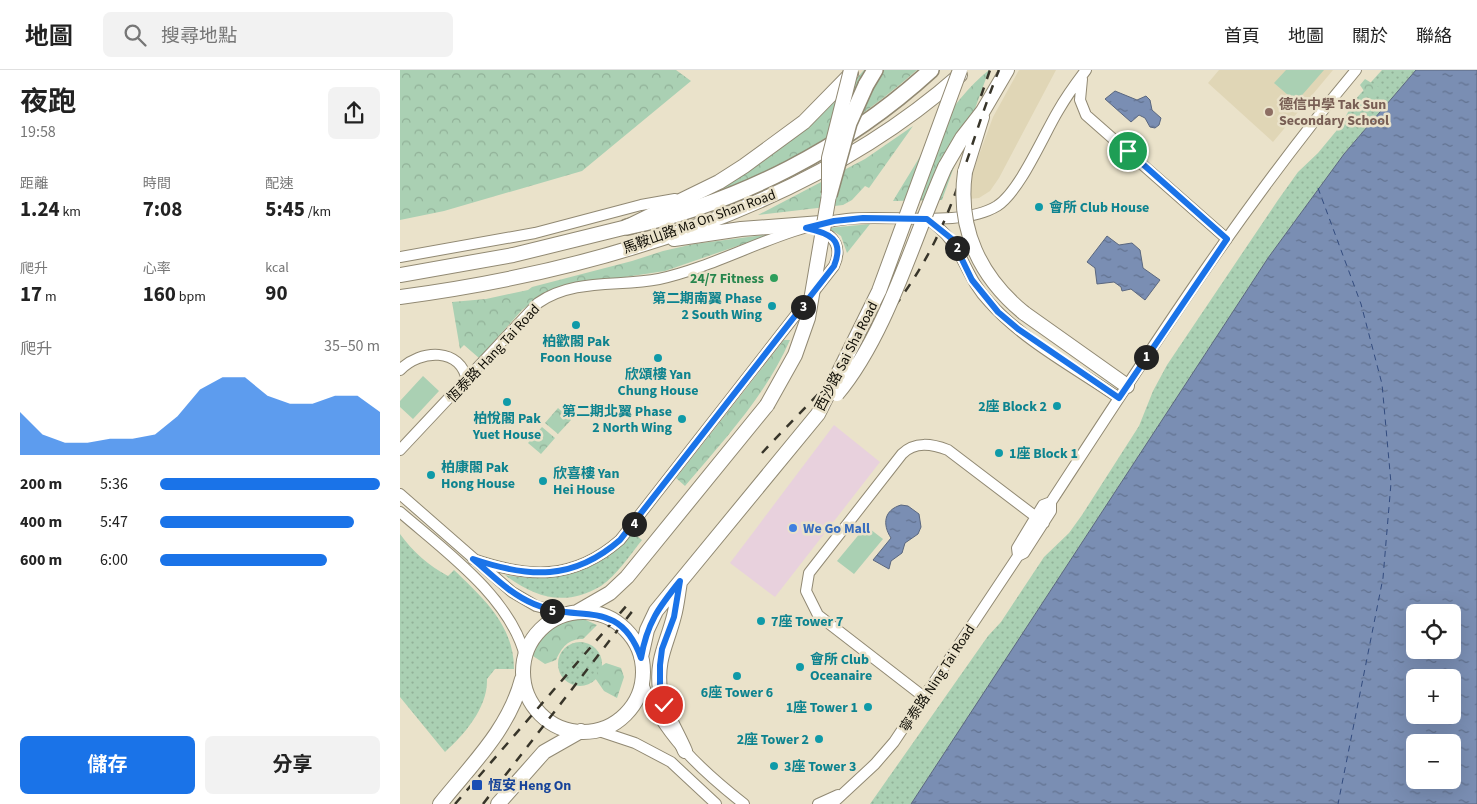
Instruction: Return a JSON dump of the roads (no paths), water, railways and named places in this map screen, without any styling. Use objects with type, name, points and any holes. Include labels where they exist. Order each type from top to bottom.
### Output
[{"type":"highway","points":[[829,195],[851,117],[875,70]]},
{"type":"highway","name":"馬鞍山路 Ma On Shan Road","points":[[627,227],[696,208],[774,175],[859,127],[891,105],[931,70]]},
{"type":"main road","name":"馬鞍山路 Ma On Shan Road","points":[[400,275],[521,254],[627,227],[737,171],[788,135],[822,105],[853,70]]},
{"type":"main road","points":[[440,804],[501,729],[517,697],[523,678],[525,656],[532,639],[549,622],[572,613],[610,593],[627,576],[767,405],[795,355],[808,318],[829,195],[829,158],[853,70]]},
{"type":"main road","name":"西沙路 Sai Sha Road","points":[[641,658],[647,630],[656,611],[818,414],[834,391],[879,291],[960,70]]},
{"type":"main road","name":"馬鞍山路 Ma On Shan Road","points":[[400,297],[528,276],[639,245],[729,213],[802,181],[898,126],[966,70]]},
{"type":"main road","points":[[834,391],[852,376],[882,321],[945,167],[962,138],[983,111],[1007,70]]},
{"type":"main road","points":[[983,111],[966,172],[963,193],[965,219],[974,251],[991,281],[1024,313],[1127,386]]},
{"type":"main road","points":[[639,245],[741,229],[821,223]]},
{"type":"main road","points":[[680,581],[674,617],[662,649],[659,671],[660,691],[664,705],[685,751]]},
{"type":"main road","points":[[523,678],[529,698],[547,720],[563,728],[581,732],[596,730],[607,727],[626,713],[636,698],[642,681],[641,658],[631,636],[616,622],[597,614],[572,613]]},
{"type":"main road","points":[[498,804],[544,752],[581,732]]},
{"type":"street","name":"寧泰路 Ning Tai Road","points":[[832,804],[886,753],[1018,556],[1017,548],[1040,520],[1043,505],[1051,502],[1227,239],[1294,146],[1356,70]]},
{"type":"street","points":[[1084,72],[1079,94],[1086,115],[1227,239]]},
{"type":"street","name":"恆泰路 Hang Tai Road","points":[[400,450],[468,381],[538,304],[548,297],[578,287],[659,279],[821,223],[863,218],[927,219],[976,214],[988,210],[1006,199],[1084,72]]},
{"type":"street","name":"馬鞍山路 Ma On Shan Road","points":[[400,257],[535,233],[640,205],[675,200],[702,190]]},
{"type":"street","points":[[927,219],[952,239],[972,280],[998,312],[1018,329],[1119,398]]},
{"type":"street","points":[[473,559],[522,572],[557,572],[592,560],[620,540],[834,266],[838,254],[834,240],[826,234],[806,228]]},
{"type":"street","points":[[400,370],[420,356],[442,355],[459,365],[466,374],[468,381]]},
{"type":"street","points":[[924,698],[818,615],[806,591],[809,573],[902,454],[921,444],[948,450],[1040,520]]},
{"type":"street","points":[[400,494],[473,559],[524,600],[572,613]]},
{"type":"street","points":[[400,512],[496,600],[516,629],[525,656]]},
{"type":"street","points":[[642,681],[655,712],[674,739],[744,804]]},
{"type":"street","points":[[596,730],[634,743],[671,762],[716,804]]},
{"type":"street","name":"寧泰路 Ning Tai Road","points":[[818,804],[845,791]]},
{"type":"water","points":[[1416,70],[1477,70],[1477,804],[911,804],[1268,258],[1344,154]]},
{"type":"water","points":[[1115,91],[1137,100],[1146,96],[1150,100],[1152,110],[1161,118],[1159,125],[1155,128],[1150,127],[1145,118],[1139,115],[1131,122],[1105,99]]},
{"type":"water","points":[[1107,236],[1119,245],[1132,243],[1140,250],[1143,268],[1160,280],[1145,300],[1131,289],[1122,291],[1121,287],[1114,282],[1097,284],[1095,268],[1087,262]]},
{"type":"water","points":[[901,505],[908,506],[919,514],[921,527],[918,534],[905,543],[902,553],[891,561],[889,569],[873,560],[891,538],[886,528],[888,514],[895,507]]},
{"type":"railway","points":[[981,96],[990,70]]},
{"type":"railway","points":[[762,453],[879,327],[918,271],[945,220],[999,70]]},
{"type":"railway","points":[[455,804],[628,604]]},
{"type":"railway","points":[[483,804],[634,609]]},
{"type":"place","name":"德信中學 Tak Sun Secondary School","points":[[1269,112]]},
{"type":"place","name":"會所 Club House","points":[[1039,207]]},
{"type":"place","name":"24/7 Fitness","points":[[774,278]]},
{"type":"place","name":"第二期南翼 Phase 2 South Wing","points":[[772,306]]},
{"type":"place","name":"柏歡閣 Pak Foon House","points":[[576,325]]},
{"type":"place","name":"欣頌樓 Yan Chung House","points":[[658,358]]},
{"type":"place","name":"柏悅閣 Pak Yuet House","points":[[507,402]]},
{"type":"place","name":"2座 Block 2","points":[[1057,406]]},
{"type":"place","name":"第二期北翼 Phase 2 North Wing","points":[[682,419]]},
{"type":"place","name":"1座 Block 1","points":[[999,453]]},
{"type":"place","name":"柏康閣 Pak Hong House","points":[[431,475]]},
{"type":"place","name":"欣喜樓 Yan Hei House","points":[[543,481]]},
{"type":"place","name":"We Go Mall","points":[[793,528]]},
{"type":"place","name":"7座 Tower 7","points":[[761,621]]},
{"type":"place","name":"會所 Club Oceanaire","points":[[800,667]]},
{"type":"place","name":"6座 Tower 6","points":[[737,676]]},
{"type":"place","name":"1座 Tower 1","points":[[868,707]]},
{"type":"place","name":"2座 Tower 2","points":[[819,739]]},
{"type":"place","name":"3座 Tower 3","points":[[774,766]]},
{"type":"place","name":"恆安 Heng On","points":[[477,785]]}]
